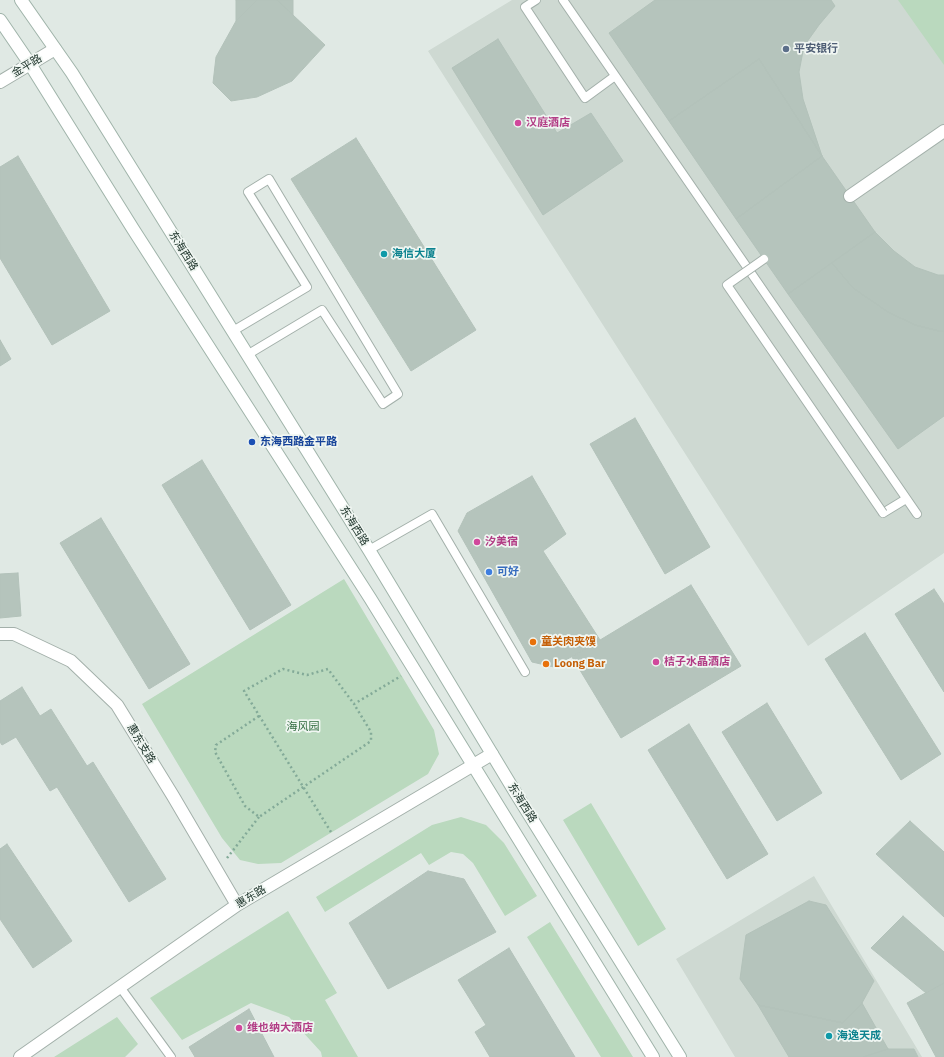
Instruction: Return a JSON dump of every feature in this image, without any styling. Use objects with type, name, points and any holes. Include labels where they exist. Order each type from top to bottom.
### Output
[{"type":"main road","name":"东海西路","points":[[21,0],[72,73],[248,355],[369,550],[492,754],[680,1057]]},
{"type":"main road","name":"东海西路","points":[[0,20],[30,64],[133,229],[370,598],[653,1057]]},
{"type":"main road","name":"金平路","points":[[0,82],[55,49]]},
{"type":"main road","points":[[850,196],[944,130]]},
{"type":"main road","name":"惠东支路","points":[[0,634],[14,634],[71,661],[117,705],[237,905]]},
{"type":"main road","name":"惠东路","points":[[20,1057],[237,905],[492,754]]},
{"type":"lane","points":[[536,0],[525,7],[585,98],[615,76]]},
{"type":"lane","points":[[562,0],[917,514]]},
{"type":"lane","points":[[232,331],[307,288],[248,192],[269,179],[398,394],[383,404],[322,310],[248,355]]},
{"type":"lane","points":[[764,259],[727,285],[883,513],[906,499]]},
{"type":"lane","points":[[369,550],[432,514],[525,672]]},
{"type":"lane","points":[[120,987],[171,1057]]},
{"type":"path","points":[[354,704],[413,668]]},
{"type":"path","points":[[216,870],[259,817],[303,787],[371,741],[372,732],[354,704],[328,669],[307,674],[283,669],[244,691],[259,716],[303,787],[339,845]]},
{"type":"path","points":[[259,716],[216,745],[215,752],[245,806],[259,817]]},
{"type":"shaded area","points":[[512,0],[934,0],[944,15],[944,553],[808,646],[428,51]]},
{"type":"shaded area","name":"海逸天成","points":[[814,876],[922,1057],[735,1057],[676,959]]},
{"type":"green space","points":[[898,0],[944,0],[944,65]]},
{"type":"green space","name":"海风园","points":[[344,579],[434,730],[439,754],[428,774],[281,863],[258,864],[240,860],[222,838],[142,704]]},
{"type":"green space","points":[[591,803],[666,929],[638,946],[563,820]]},
{"type":"green space","points":[[461,817],[486,825],[504,843],[537,896],[505,916],[473,863],[463,854],[451,852],[429,865],[421,853],[325,912],[316,897],[432,825]]},
{"type":"green space","points":[[288,911],[337,993],[325,1000],[358,1057],[322,1057],[321,1052],[289,1017],[251,1003],[182,1040],[150,998]]},
{"type":"green space","points":[[550,922],[633,1057],[601,1057],[527,937]]},
{"type":"green space","points":[[117,1017],[138,1044],[125,1057],[54,1057]]},
{"type":"building","points":[[236,0],[257,0],[236,21]]},
{"type":"building","points":[[257,0],[277,0],[325,45],[292,81],[257,97],[231,101],[213,83],[216,57],[236,21]]},
{"type":"building","points":[[277,0],[293,0],[293,15]]},
{"type":"building","points":[[655,0],[831,0],[835,6],[804,46],[799,72],[803,99],[822,156],[759,59],[669,121],[609,33]]},
{"type":"building","name":"汉庭酒店","points":[[498,39],[557,133],[591,113],[623,161],[543,215],[452,68]]},
{"type":"building","points":[[759,59],[822,156],[736,219],[669,121]]},
{"type":"building","name":"海信大厦","points":[[356,138],[476,330],[411,371],[291,179]]},
{"type":"building","points":[[18,156],[110,311],[52,345],[0,258],[0,167]]},
{"type":"building","points":[[822,156],[875,232],[788,294],[736,219]]},
{"type":"building","points":[[875,232],[894,251],[915,267],[938,275],[944,275],[944,331],[915,325],[888,312],[853,288],[832,263]]},
{"type":"building","points":[[832,263],[853,288],[888,312],[915,325],[944,331],[944,416],[898,449],[788,294]]},
{"type":"building","points":[[0,340],[11,359],[0,366]]},
{"type":"building","points":[[635,418],[710,547],[665,574],[590,444]]},
{"type":"building","points":[[202,460],[291,605],[250,630],[162,485]]},
{"type":"building","points":[[532,476],[566,534],[543,551],[600,640],[554,667],[532,662],[458,531],[467,513]]},
{"type":"building","points":[[101,518],[190,664],[149,689],[60,543]]},
{"type":"building","points":[[18,573],[21,616],[0,618],[0,574]]},
{"type":"building","name":"桔子水晶酒店","points":[[691,585],[741,666],[621,738],[572,657]]},
{"type":"building","points":[[934,589],[944,604],[944,692],[895,614]]},
{"type":"building","points":[[865,633],[941,754],[901,780],[825,659]]},
{"type":"building","points":[[22,687],[40,716],[51,709],[87,766],[93,762],[166,879],[129,902],[57,787],[50,791],[16,737],[2,745],[0,742],[0,701]]},
{"type":"building","points":[[767,703],[822,793],[777,821],[722,732]]},
{"type":"building","points":[[689,724],[768,854],[727,879],[648,750]]},
{"type":"building","points":[[910,821],[944,852],[944,917],[876,854]]},
{"type":"building","points":[[7,844],[72,941],[33,968],[0,919],[0,849]]},
{"type":"building","points":[[428,871],[464,879],[496,932],[388,989],[349,923]]},
{"type":"building","points":[[809,901],[826,905],[874,981],[862,1003],[843,1023],[758,1005],[740,979],[746,935]]},
{"type":"building","points":[[903,916],[944,952],[944,983],[926,993],[871,948]]},
{"type":"building","points":[[509,948],[575,1057],[490,1057],[475,1032],[486,1025],[458,980]]},
{"type":"building","points":[[944,983],[944,1057],[936,1057],[907,1003]]},
{"type":"building","name":"海逸天成","points":[[862,1003],[888,1049],[863,1057],[789,1057],[758,1005],[843,1023]]},
{"type":"building","name":"维也纳大酒店","points":[[249,1009],[274,1057],[195,1057],[189,1047]]},
{"type":"building","points":[[888,1049],[914,1049],[918,1057],[863,1057]]},
{"type":"place","name":"平安银行","points":[[786,49]]},
{"type":"place","name":"汉庭酒店","points":[[518,123]]},
{"type":"place","name":"海信大厦","points":[[384,254]]},
{"type":"place","name":"东海西路金平路","points":[[252,442]]},
{"type":"place","name":"汐美宿","points":[[477,542]]},
{"type":"place","name":"可好","points":[[489,572]]},
{"type":"place","name":"童关肉夹馍","points":[[533,642]]},
{"type":"place","name":"桔子水晶酒店","points":[[656,662]]},
{"type":"place","name":"Loong Bar","points":[[546,664]]},
{"type":"place","name":"维也纳大酒店","points":[[239,1028]]},
{"type":"place","name":"海逸天成","points":[[829,1036]]}]
